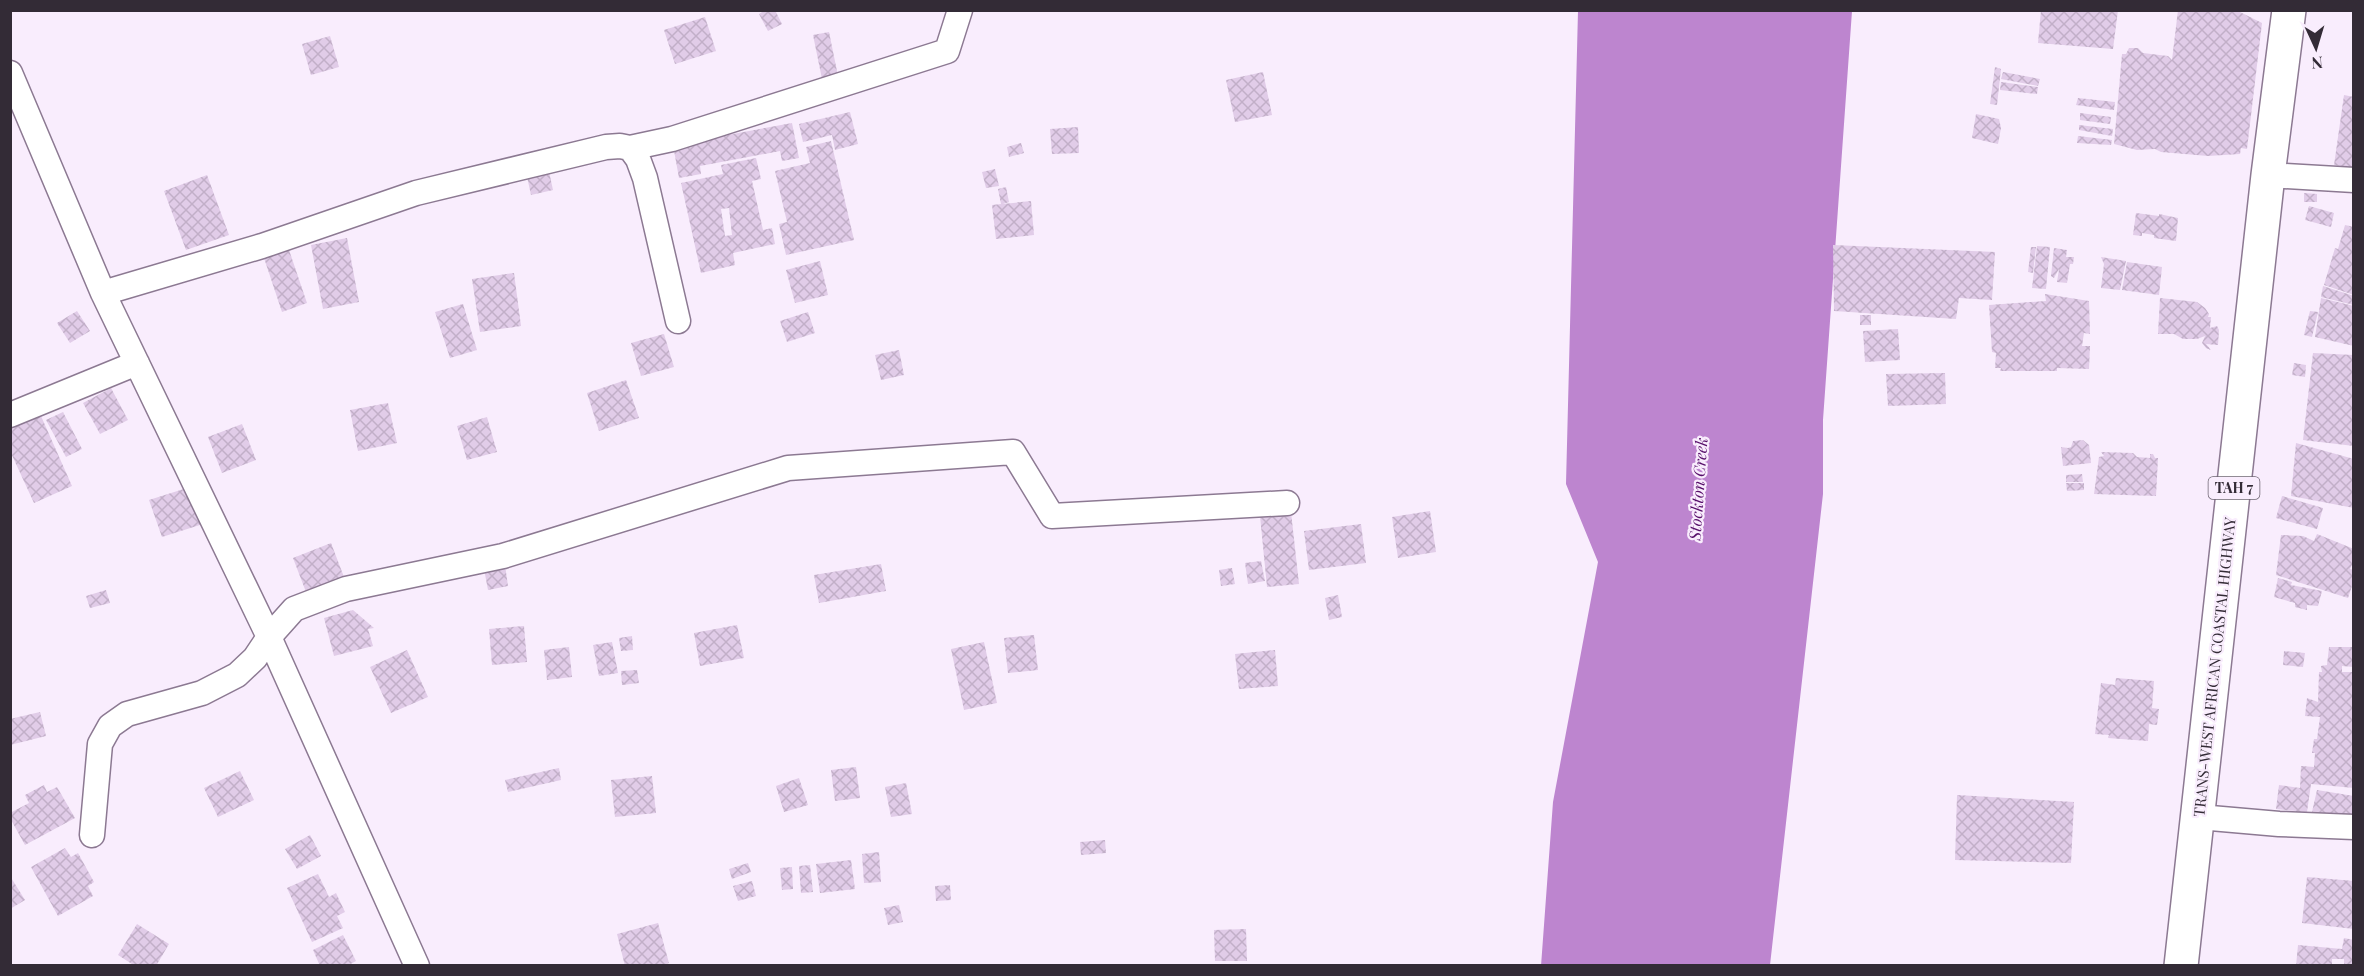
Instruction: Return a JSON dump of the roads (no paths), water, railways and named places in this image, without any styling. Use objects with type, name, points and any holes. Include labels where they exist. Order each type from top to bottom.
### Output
[{"type":"highway","name":"TRANS-WEST AFRICAN COASTAL HIGHWAY","points":[[2181,966],[2268,175],[2289,10]]},
{"type":"street","points":[[103,294],[262,246],[416,193],[606,147],[630,148],[672,139],[947,51],[960,10]]},
{"type":"street","points":[[10,73],[103,294],[269,637],[417,966]]},
{"type":"street","points":[[630,148],[638,159],[645,178],[678,321]]},
{"type":"street","points":[[2268,175],[2354,180]]},
{"type":"street","points":[[10,415],[137,363]]},
{"type":"street","points":[[92,835],[100,744],[110,726],[127,714],[202,693],[237,675],[255,658],[269,637],[294,609],[346,589],[503,556],[788,468],[1013,452],[1052,516],[1287,502]]},
{"type":"street","points":[[2199,817],[2279,824],[2354,827]]},
{"type":"water","name":"Stockton Creek","points":[[1578,11],[1852,11],[1823,420],[1823,494],[1770,965],[1541,966],[1553,802],[1598,562],[1566,484]]}]
